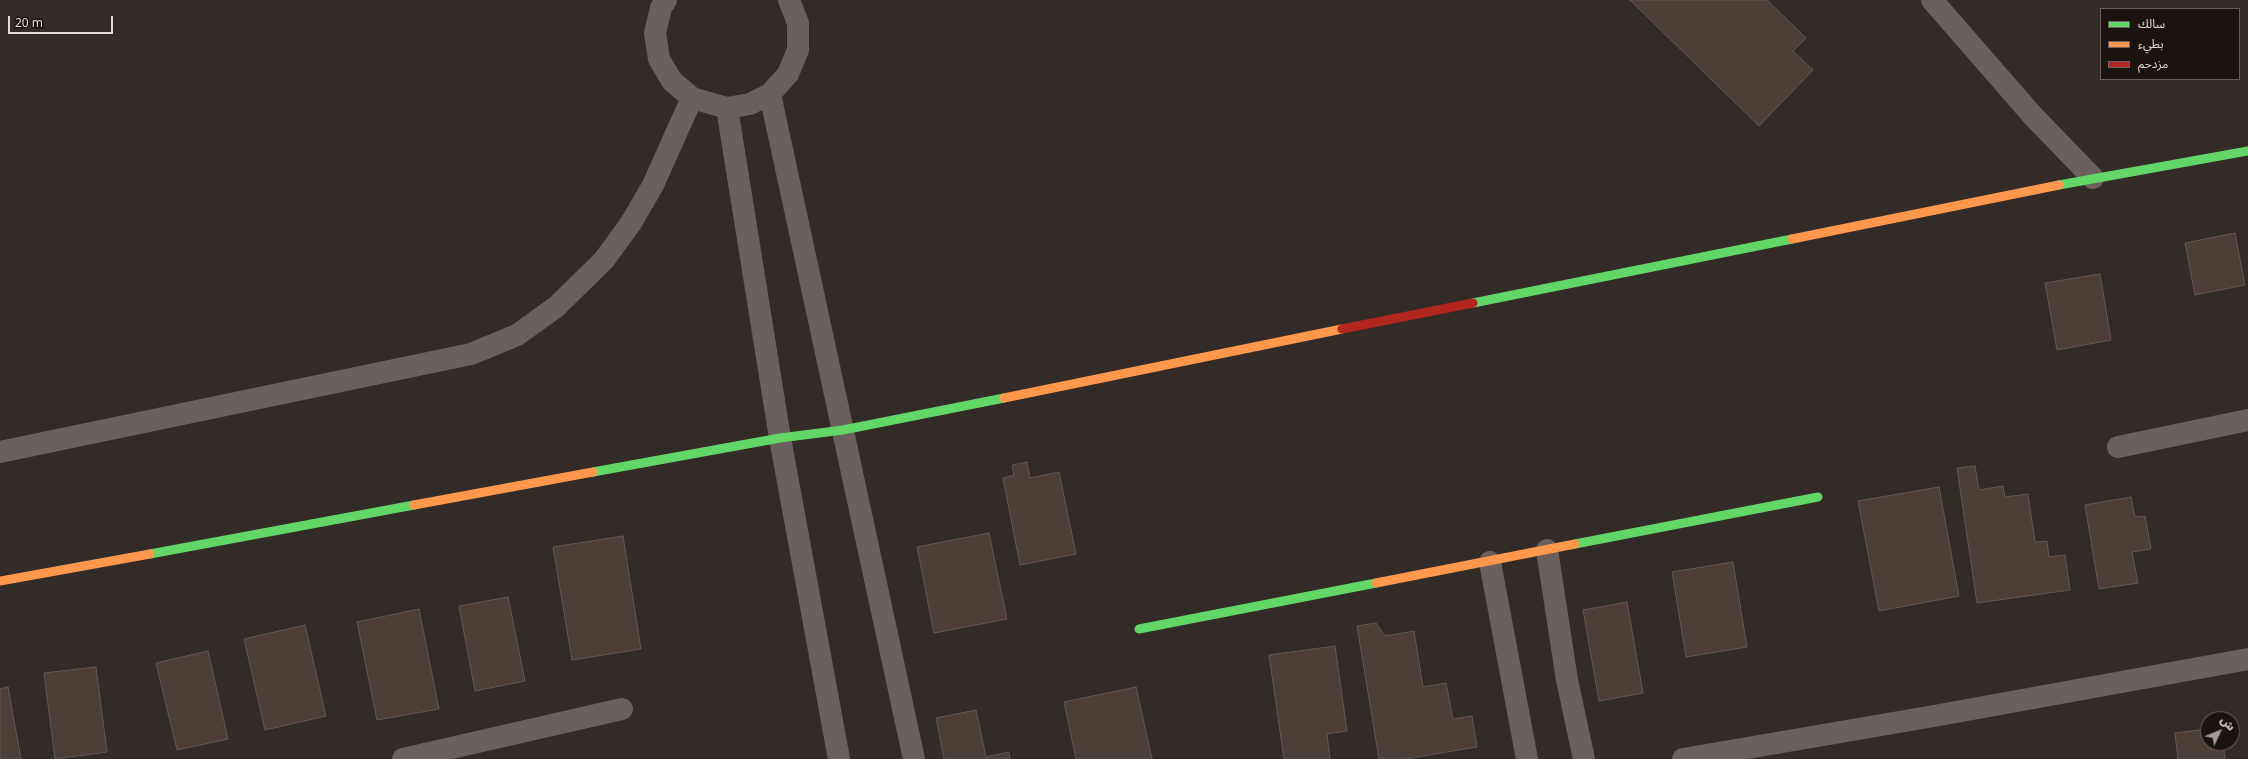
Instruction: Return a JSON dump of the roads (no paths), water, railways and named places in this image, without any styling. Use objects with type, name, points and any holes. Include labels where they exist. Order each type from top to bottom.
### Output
[{"type":"street","points":[[666,0],[661,8],[655,33],[659,59],[672,81],[692,98],[727,108],[750,104],[770,94],[788,74],[798,50],[798,23],[790,0]]},
{"type":"street","points":[[1932,0],[2033,116],[2093,178]]},
{"type":"street","points":[[770,94],[914,759]]},
{"type":"street","points":[[0,452],[471,354],[517,335],[556,307],[604,260],[632,223],[653,185],[692,98]]},
{"type":"street","points":[[727,108],[780,438],[839,759]]},
{"type":"street","points":[[0,581],[780,438],[843,430],[2093,178],[2248,150]]},
{"type":"street","points":[[2118,447],[2248,420]]},
{"type":"street","points":[[1139,629],[1818,498]]},
{"type":"street","points":[[1547,550],[1567,680],[1584,759]]},
{"type":"street","points":[[1490,562],[1527,759]]},
{"type":"street","points":[[1683,759],[1934,716],[2248,659]]},
{"type":"street","points":[[403,759],[622,709]]}]
